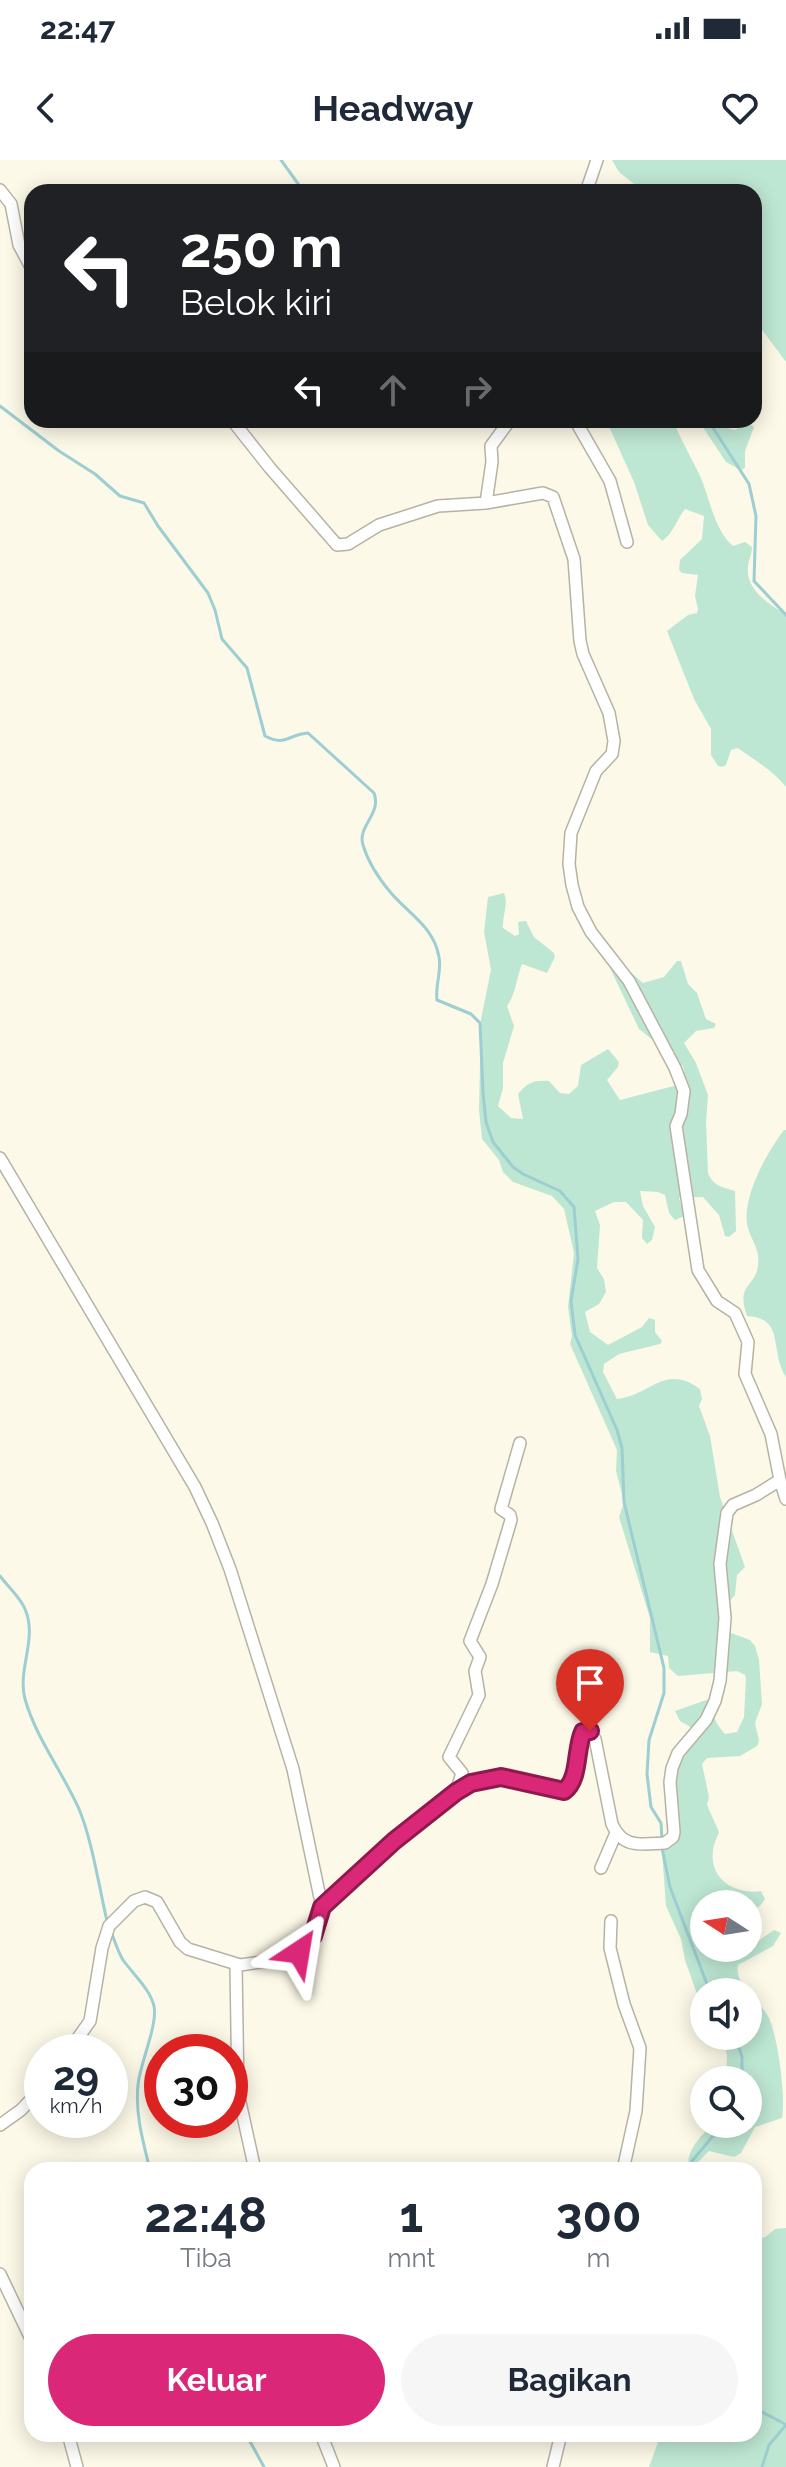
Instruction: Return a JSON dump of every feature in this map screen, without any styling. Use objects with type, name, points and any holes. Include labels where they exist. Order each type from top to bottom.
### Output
[{"type":"street","points":[[589,184],[597,160]]},
{"type":"street","points":[[0,190],[11,204],[19,245],[24,254]]},
{"type":"street","points":[[238,428],[337,545],[348,544],[379,525],[438,506],[550,494],[556,503],[574,559],[580,641],[609,713],[614,741],[612,754],[596,771],[571,833],[569,864],[572,885],[578,907],[591,932],[629,981],[684,1091],[676,1126],[698,1270],[717,1301],[735,1313],[748,1342],[745,1374],[771,1434],[786,1499]]},
{"type":"street","points":[[486,503],[491,446],[504,428]]},
{"type":"street","points":[[580,428],[610,481],[627,542]]},
{"type":"street","points":[[0,1158],[195,1487],[212,1523],[293,1769],[322,1907],[313,1936],[299,1952],[276,1960],[236,1965],[184,1946],[157,1902],[145,1897],[134,1901],[109,1926],[102,1948],[90,2021],[81,2034]]},
{"type":"street","points":[[456,1792],[462,1773],[449,1757],[479,1695],[475,1671],[480,1657],[470,1641],[492,1584],[511,1520],[510,1515],[501,1509],[520,1443]]},
{"type":"street","points":[[322,1907],[394,1841],[471,1783],[501,1777],[564,1791],[570,1787],[580,1738],[587,1731],[595,1739],[616,1833],[630,1843],[665,1843],[673,1837],[672,1768],[678,1753],[706,1720],[720,1681],[725,1618],[720,1564],[727,1513],[733,1505],[780,1480]]},
{"type":"street","points":[[601,1868],[616,1833]]},
{"type":"street","points":[[611,1921],[610,1948],[624,2004],[640,2048],[636,2111],[625,2162]]},
{"type":"street","points":[[236,1965],[238,2093],[253,2162]]},
{"type":"street","points":[[0,2125],[24,2107]]},
{"type":"street","points":[[0,2274],[24,2324]]},
{"type":"street","points":[[70,2442],[77,2467]]},
{"type":"street","points":[[324,2442],[334,2467]]},
{"type":"street","points":[[553,2467],[559,2442]]},
{"type":"green space","points":[[612,160],[786,160],[786,362],[762,330],[762,184],[634,184],[619,172]]},
{"type":"green space","points":[[610,428],[676,428],[727,540],[733,546],[745,542],[752,547],[748,574],[754,589],[786,614],[786,787],[738,748],[731,750],[726,765],[722,767],[711,755],[711,729],[694,699],[667,631],[688,615],[697,613],[695,596],[698,575],[679,570],[680,560],[702,539],[704,516],[685,509],[662,541],[648,525],[634,482]]},
{"type":"green space","points":[[703,428],[754,428],[745,451],[745,468],[741,470],[726,462]]},
{"type":"green space","points":[[504,893],[503,928],[515,936],[519,934],[518,922],[526,921],[534,937],[555,957],[547,973],[522,964],[507,1006],[514,1026],[503,1063],[503,1088],[498,1106],[511,1118],[523,1119],[518,1094],[528,1084],[549,1081],[560,1093],[569,1094],[578,1086],[581,1065],[608,1049],[619,1062],[607,1080],[620,1100],[685,1083],[683,1066],[666,1057],[659,1045],[639,1029],[610,968],[622,965],[643,983],[664,977],[677,961],[681,961],[688,984],[697,993],[706,1019],[716,1024],[714,1028],[696,1031],[684,1043],[696,1063],[708,1095],[708,1173],[715,1183],[735,1191],[736,1231],[729,1237],[725,1236],[719,1215],[703,1197],[679,1198],[684,1216],[675,1220],[669,1213],[665,1195],[640,1191],[643,1206],[655,1227],[652,1240],[647,1244],[642,1238],[643,1220],[626,1202],[614,1202],[595,1211],[600,1225],[597,1268],[604,1279],[606,1292],[599,1304],[585,1312],[590,1332],[608,1345],[642,1327],[649,1318],[655,1320],[655,1332],[662,1341],[660,1344],[619,1354],[604,1364],[603,1372],[617,1399],[667,1380],[687,1382],[700,1389],[702,1399],[699,1406],[710,1436],[720,1497],[745,1567],[737,1575],[735,1595],[727,1604],[731,1633],[750,1640],[759,1660],[762,1704],[755,1723],[759,1741],[757,1746],[740,1756],[707,1758],[702,1764],[709,1797],[707,1805],[719,1832],[713,1849],[715,1870],[726,1883],[740,1890],[690,1890],[690,1962],[744,1962],[738,1965],[739,1978],[691,1978],[681,1939],[666,1906],[662,1852],[672,1843],[666,1797],[683,1757],[699,1732],[680,1721],[675,1711],[712,1698],[714,1718],[721,1730],[725,1734],[737,1732],[744,1717],[746,1678],[737,1671],[678,1676],[669,1668],[668,1656],[650,1652],[650,1618],[619,1517],[624,1502],[616,1471],[617,1450],[570,1344],[572,1336],[568,1307],[574,1253],[564,1209],[552,1196],[513,1182],[482,1139],[479,1110],[481,1019],[491,970],[484,932],[488,897]]},
{"type":"green space","points":[[784,1130],[786,1377],[772,1330],[759,1318],[747,1316],[744,1305],[745,1291],[757,1271],[758,1259],[748,1228],[751,1190],[763,1163]]},
{"type":"green space","points":[[774,1930],[781,1933],[773,1946],[762,1952],[762,1938]]},
{"type":"green space","points":[[762,2007],[769,2018],[775,2039],[783,2096],[782,2118],[762,2125],[762,2066],[727,2066],[725,2050],[762,2050]]},
{"type":"green space","points":[[700,2138],[749,2138],[741,2153],[734,2157],[709,2151],[698,2162],[688,2161]]},
{"type":"green space","points":[[786,2228],[786,2467],[649,2467],[658,2442],[762,2442],[762,2237],[775,2229]]},
{"type":"waterway","points":[[281,160],[298,184]]},
{"type":"waterway","points":[[0,406],[24,424]]},
{"type":"waterway","points":[[29,428],[95,474],[120,496],[144,503],[208,593],[222,639],[247,668],[265,736],[283,740],[308,733],[374,793],[375,807],[363,832],[363,845],[383,882],[432,937],[440,962],[437,1000],[471,1014],[480,1023],[486,1122],[493,1142],[513,1167],[560,1191],[574,1207],[578,1259],[571,1301],[575,1335],[622,1448],[624,1502],[664,1668],[664,1693],[649,1740],[647,1774],[651,1807],[661,1823],[662,1840]]},
{"type":"waterway","points":[[713,428],[749,484],[756,516],[754,581],[786,615]]},
{"type":"waterway","points":[[0,1576],[25,1609],[29,1632],[23,1676],[25,1699],[84,1821],[107,1921]]},
{"type":"waterway","points":[[662,1848],[670,1887],[705,1978]]},
{"type":"waterway","points":[[111,1932],[123,1960],[145,1988],[154,2006],[155,2014],[137,2096],[148,2162]]},
{"type":"waterway","points":[[740,2050],[742,2066]]},
{"type":"waterway","points":[[692,2162],[711,2138]]},
{"type":"waterway","points":[[762,2412],[785,2424]]},
{"type":"waterway","points":[[762,2467],[769,2445],[786,2425]]},
{"type":"waterway","points":[[250,2442],[264,2467]]},
{"type":"route","points":[[299,1952],[313,1936],[322,1907],[442,1802],[471,1783],[501,1777],[564,1791],[570,1787],[580,1738],[583,1732],[590,1731]]}]
